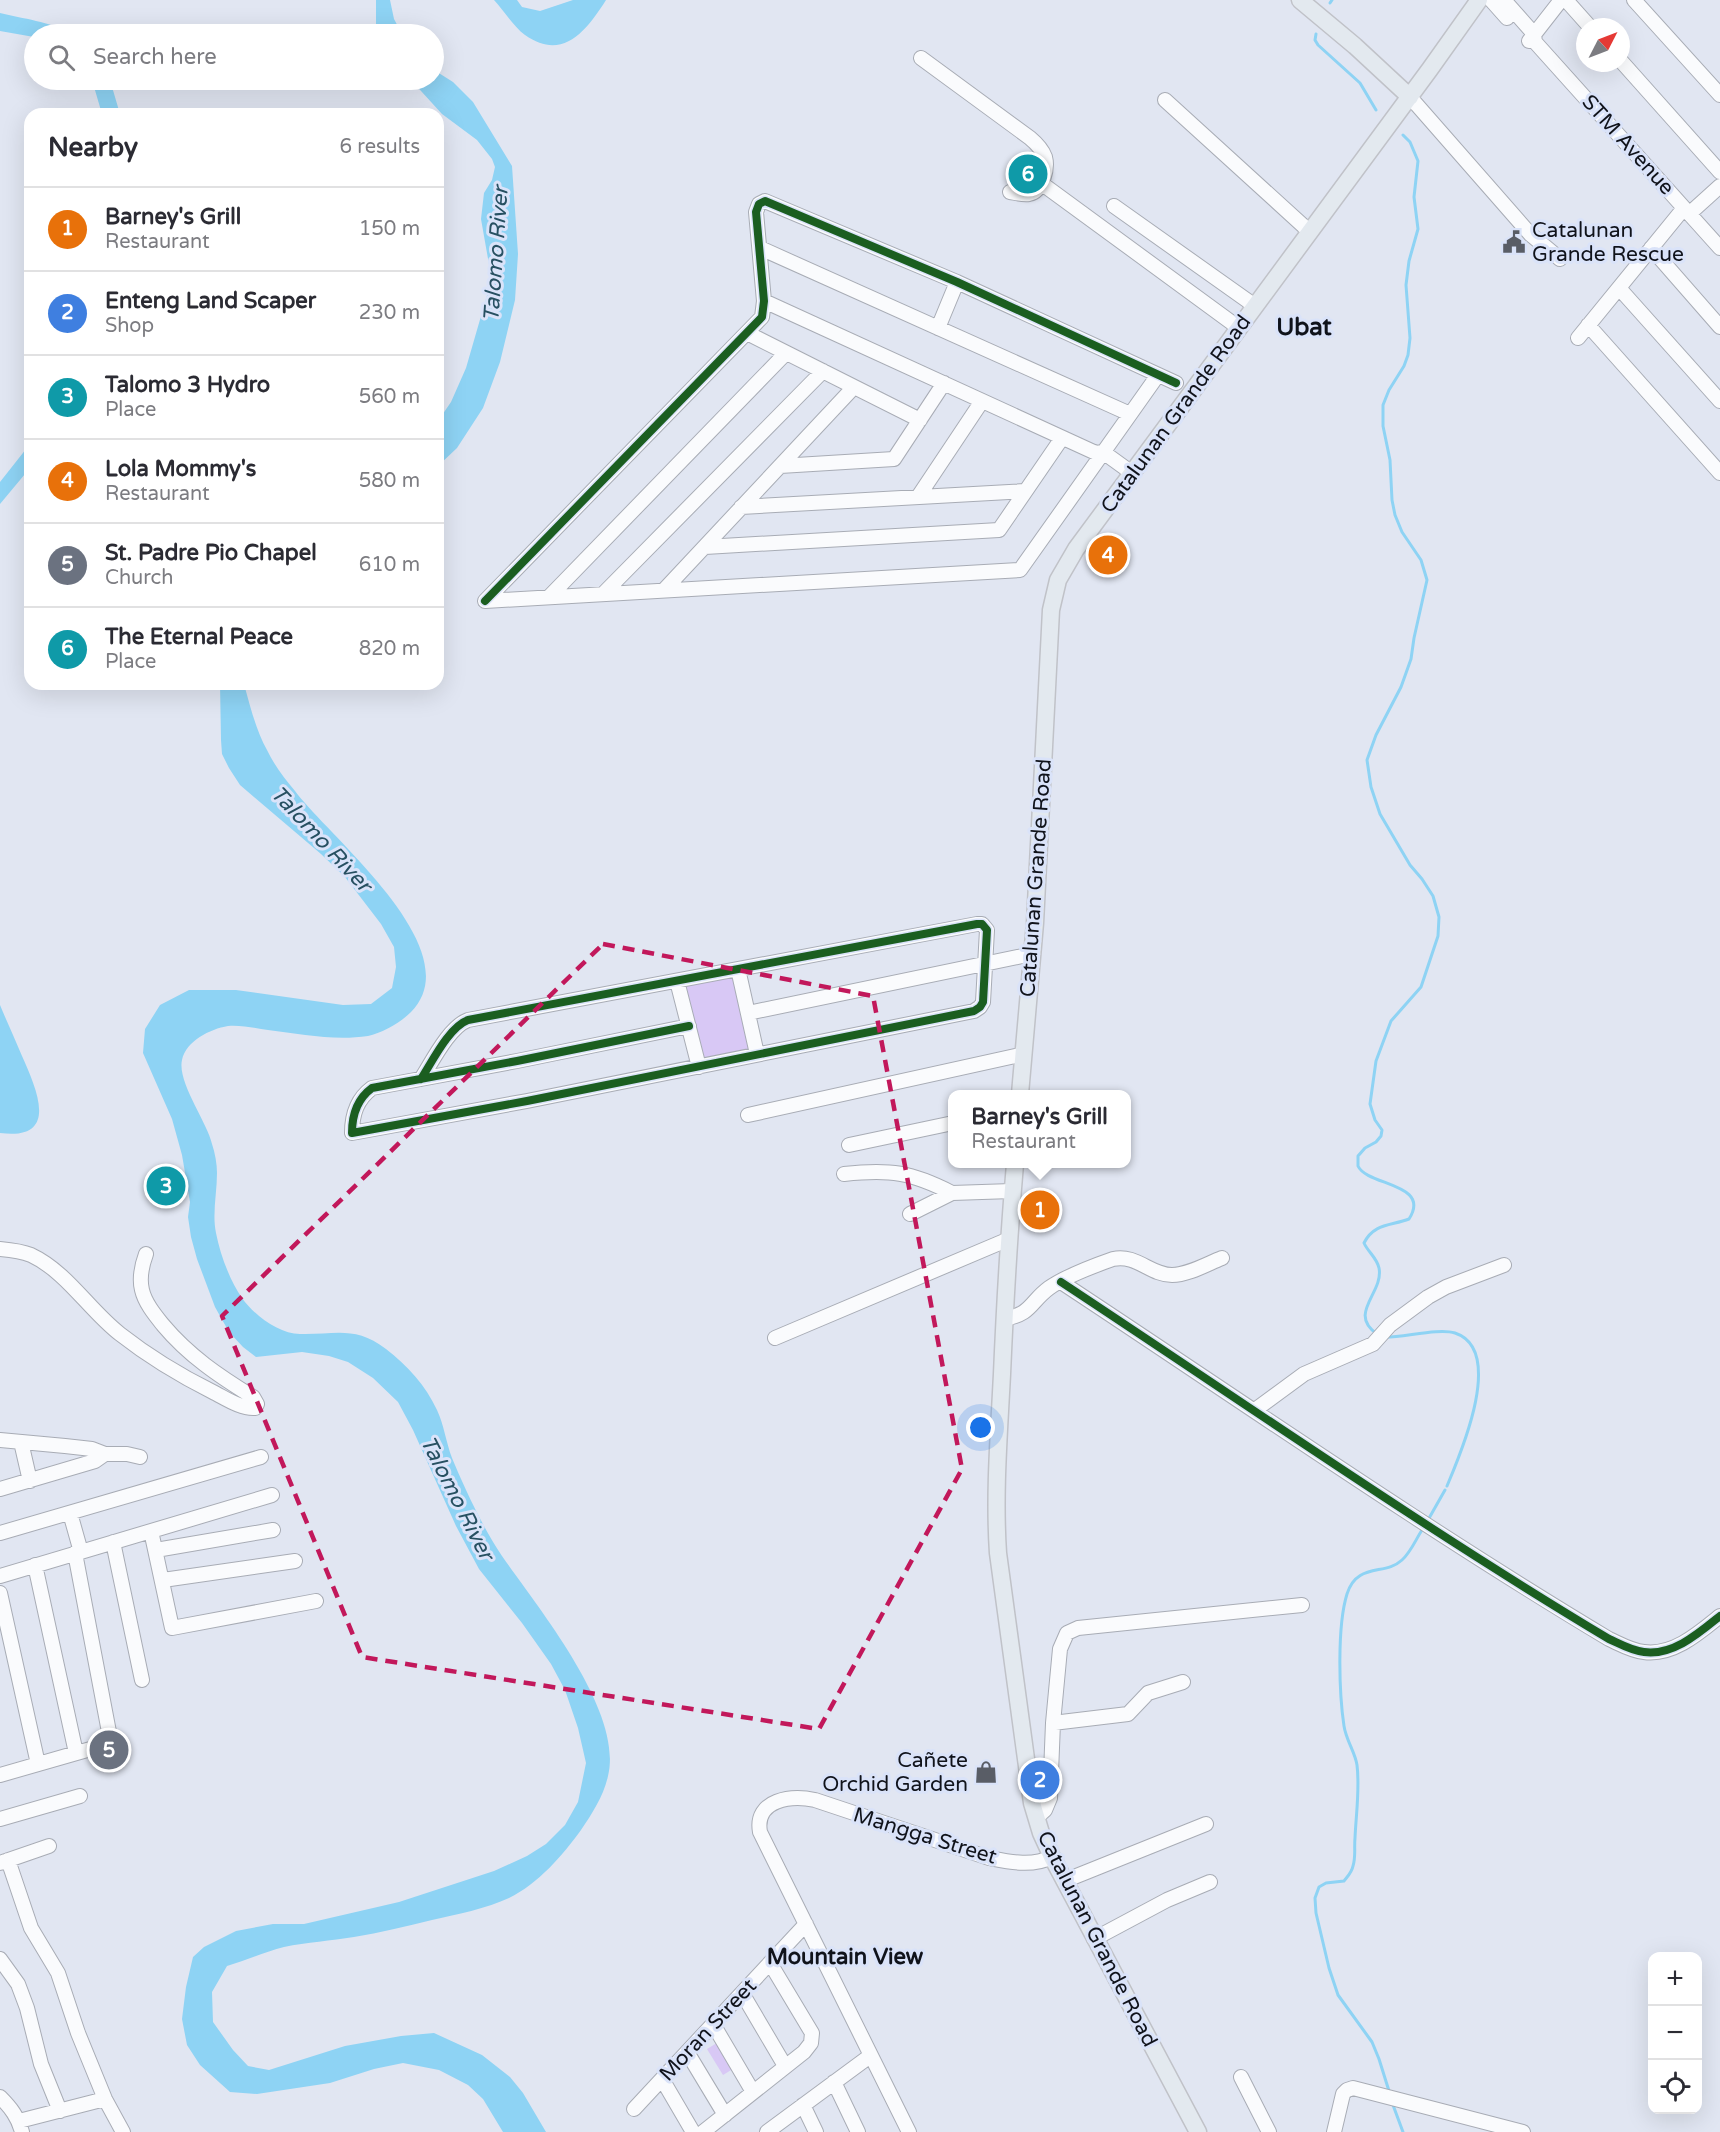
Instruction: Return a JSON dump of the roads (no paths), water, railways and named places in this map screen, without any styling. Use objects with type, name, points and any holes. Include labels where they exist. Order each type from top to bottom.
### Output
[{"type":"main road","points":[[1300,0],[1355,46],[1410,97]]},
{"type":"main road","name":"Catalunan Grande Road","points":[[1020,1090],[1032,954],[1052,600],[1058,580],[1067,561],[1410,97],[1479,0]]},
{"type":"main road","name":"Catalunan Grande Road","points":[[1015,1168],[1008,1239],[996,1483],[997,1543],[1026,1769],[1036,1818],[1052,1857],[1198,2132]]},
{"type":"street","name":"STM Avenue","points":[[1491,0],[1532,39],[1720,248]]},
{"type":"street","name":"STM Avenue","points":[[1504,0],[1532,39]]},
{"type":"street","points":[[1532,39],[1561,0]]},
{"type":"street","points":[[1566,0],[1582,18]]},
{"type":"street","points":[[1634,0],[1720,95]]},
{"type":"street","points":[[921,58],[1036,144],[1045,157],[1046,165],[1041,183],[1034,192],[1029,194],[1010,192]]},
{"type":"street","points":[[1630,71],[1720,172]]},
{"type":"street","points":[[1410,97],[1530,234],[1560,259]]},
{"type":"street","points":[[1165,100],[1310,232]]},
{"type":"street","points":[[1041,183],[1239,327]]},
{"type":"street","points":[[1578,338],[1651,248],[1687,211],[1720,186]]},
{"type":"street","points":[[1158,375],[1099,455],[1020,570],[485,601],[762,317],[764,301],[757,207],[762,202],[770,201],[957,282],[1176,383]]},
{"type":"street","points":[[1114,206],[1255,306]]},
{"type":"street","points":[[760,248],[1130,414]]},
{"type":"street","points":[[1651,248],[1720,327]]},
{"type":"street","points":[[938,328],[957,282]]},
{"type":"street","points":[[1619,288],[1720,401]]},
{"type":"street","points":[[764,301],[1099,455],[1129,477]]},
{"type":"street","points":[[1588,326],[1720,473]]},
{"type":"street","points":[[747,333],[920,420]]},
{"type":"street","points":[[549,597],[786,353]]},
{"type":"street","points":[[603,594],[823,371]]},
{"type":"street","points":[[780,466],[894,459],[944,384]]},
{"type":"street","points":[[664,590],[854,387]]},
{"type":"street","points":[[918,497],[982,401]]},
{"type":"street","points":[[705,547],[999,530],[1062,438]]},
{"type":"street","points":[[741,507],[1025,492]]},
{"type":"street","points":[[421,1079],[448,1038],[461,1023],[977,924],[986,927],[988,934],[983,1002],[978,1010],[352,1133],[354,1112],[365,1093],[372,1088],[382,1085],[421,1079],[689,1026]]},
{"type":"street","points":[[748,1013],[1032,954]]},
{"type":"street","points":[[738,969],[757,1054]]},
{"type":"street","points":[[677,981],[699,1066]]},
{"type":"street","points":[[748,1115],[1024,1053]]},
{"type":"street","points":[[849,1145],[948,1124]]},
{"type":"street","points":[[844,1174],[887,1171],[903,1173],[931,1182],[952,1193]]},
{"type":"street","points":[[910,1214],[952,1193],[1012,1191]]},
{"type":"street","points":[[775,1338],[1008,1239]]},
{"type":"street","points":[[0,1249],[25,1253],[46,1264],[76,1290],[100,1317],[141,1350],[203,1387],[244,1406],[255,1408],[257,1404],[253,1397],[202,1364],[156,1317],[142,1292],[141,1279],[146,1254]]},
{"type":"street","points":[[1004,1319],[1025,1313],[1047,1289],[1121,1257],[1170,1275],[1186,1272],[1222,1258]]},
{"type":"street","points":[[1255,1410],[1304,1374],[1373,1344],[1390,1325],[1428,1297],[1446,1287],[1504,1265]]},
{"type":"street","points":[[1061,1282],[1502,1574],[1609,1639],[1630,1649],[1646,1653],[1673,1648],[1687,1641],[1720,1617]]},
{"type":"street","points":[[0,1440],[92,1449],[105,1454],[140,1456]]},
{"type":"street","points":[[21,1442],[30,1481]]},
{"type":"street","points":[[65,1446],[72,1468]]},
{"type":"street","points":[[0,1489],[95,1461],[105,1454]]},
{"type":"street","points":[[0,1533],[261,1457]]},
{"type":"street","points":[[0,1576],[272,1495]]},
{"type":"street","points":[[0,1775],[101,1746],[108,1739],[109,1732],[70,1513]]},
{"type":"street","points":[[156,1550],[273,1530]]},
{"type":"street","points":[[152,1531],[172,1628],[316,1601]]},
{"type":"street","points":[[112,1542],[142,1680]]},
{"type":"street","points":[[163,1580],[296,1561]]},
{"type":"street","points":[[35,1565],[76,1753]]},
{"type":"street","points":[[0,1593],[38,1764]]},
{"type":"street","points":[[1036,1818],[1045,1810],[1050,1798],[1053,1723],[1060,1649],[1064,1637],[1072,1629],[1302,1605]]},
{"type":"street","points":[[1053,1723],[1128,1714],[1148,1693],[1183,1683]]},
{"type":"street","points":[[0,1819],[80,1796]]},
{"type":"street","name":"Mangga Street","points":[[909,2132],[760,1832],[758,1822],[766,1809],[783,1799],[799,1797],[815,1800],[989,1858],[1009,1862],[1035,1863],[1052,1857]]},
{"type":"street","points":[[1064,1881],[1206,1824]]},
{"type":"street","points":[[49,1846],[4,1862],[31,1929],[58,1973],[78,2033],[105,2099],[123,2132]]},
{"type":"street","points":[[1094,1939],[1167,1900],[1210,1882]]},
{"type":"street","name":"Moran Street","points":[[634,2109],[806,1924]]},
{"type":"street","points":[[0,1959],[18,1984],[27,2008],[41,2064],[60,2111]]},
{"type":"street","points":[[704,2132],[811,2043],[812,2033],[770,1963]]},
{"type":"street","points":[[742,1993],[785,2066]]},
{"type":"street","points":[[712,2025],[753,2092]]},
{"type":"street","points":[[687,2052],[725,2115]]},
{"type":"street","points":[[767,2132],[870,2056]]},
{"type":"street","points":[[1241,2077],[1269,2132]]},
{"type":"street","points":[[662,2079],[693,2132]]},
{"type":"street","points":[[834,2082],[858,2132]]},
{"type":"street","points":[[1334,2132],[1343,2094],[1353,2088],[1522,2132]]},
{"type":"street","points":[[0,2097],[12,2109],[21,2127],[60,2111],[105,2099]]},
{"type":"street","points":[[803,2105],[816,2132]]},
{"type":"water","points":[[376,0],[390,0],[397,24],[376,24]]},
{"type":"water","points":[[494,0],[517,0],[522,7],[540,11],[573,0],[606,0],[591,22],[573,39],[562,44],[551,45],[525,35]]},
{"type":"water","points":[[0,13],[47,24],[24,24],[24,35],[0,31]]},
{"type":"water","name":"Talomo River","points":[[444,76],[473,102],[512,166],[518,254],[515,300],[500,362],[483,408],[457,448],[444,460],[444,412],[466,368],[490,285],[490,270],[481,219],[484,193],[492,180],[495,167],[492,159],[477,140],[444,115],[444,108],[437,108],[420,90],[444,90]]},
{"type":"water","points":[[95,90],[113,90],[118,108],[100,108]]},
{"type":"water","points":[[24,452],[24,475],[0,504],[0,482]]},
{"type":"water","name":"Talomo River","points":[[220,690],[246,690],[260,734],[276,766],[312,811],[389,896],[410,927],[423,958],[425,987],[407,1016],[373,1035],[330,1037],[228,1026],[207,1033],[188,1047],[182,1060],[182,1069],[188,1090],[209,1135],[215,1155],[217,1173],[215,1226],[223,1258],[233,1284],[242,1298],[253,1311],[268,1322],[292,1333],[344,1333],[364,1337],[394,1355],[422,1384],[437,1410],[452,1458],[488,1534],[555,1631],[591,1691],[603,1721],[609,1750],[606,1783],[589,1817],[558,1859],[520,1892],[501,1902],[471,1911],[374,1934],[284,1947],[227,1966],[212,1992],[213,2022],[248,2066],[269,2070],[345,2046],[401,2036],[434,2033],[482,2055],[510,2077],[523,2093],[546,2132],[503,2132],[483,2099],[468,2085],[439,2070],[403,2063],[374,2069],[330,2083],[257,2094],[230,2092],[200,2065],[187,2045],[182,2019],[186,1987],[193,1957],[204,1947],[236,1931],[273,1924],[304,1924],[399,1902],[494,1871],[527,1856],[546,1844],[565,1825],[578,1802],[586,1763],[578,1728],[565,1690],[551,1664],[522,1623],[479,1569],[456,1526],[398,1402],[373,1378],[348,1362],[329,1356],[302,1352],[256,1357],[229,1332],[215,1307],[197,1259],[188,1217],[190,1202],[182,1155],[172,1119],[143,1053],[145,1029],[160,1005],[189,990],[236,990],[343,1005],[371,1004],[392,988],[396,967],[394,947],[381,924],[345,877],[240,785],[222,754]]},
{"type":"water","points":[[0,1005],[28,1069],[39,1110],[37,1121],[31,1129],[19,1133],[0,1133]]},
{"type":"waterway","points":[[1316,34],[1315,40],[1318,45],[1360,83],[1376,110]]},
{"type":"waterway","points":[[1377,1334],[1365,1318],[1366,1310],[1377,1286],[1379,1268],[1364,1243],[1378,1228],[1409,1219],[1414,1207],[1412,1198],[1405,1192],[1364,1173],[1358,1166],[1358,1156],[1381,1136],[1382,1130],[1375,1120],[1370,1104],[1376,1061],[1391,1021],[1421,987],[1438,936],[1439,917],[1433,896],[1410,865],[1380,814],[1371,787],[1367,760],[1376,735],[1401,687],[1411,659],[1427,580],[1421,560],[1402,532],[1395,515],[1390,460],[1383,426],[1383,405],[1408,355],[1410,338],[1406,285],[1409,261],[1418,229],[1414,197],[1418,161],[1410,142],[1403,135]]},
{"type":"waterway","points":[[1386,1337],[1440,1332],[1455,1333],[1470,1343],[1477,1360],[1478,1381],[1475,1404],[1469,1428],[1447,1486]]},
{"type":"waterway","points":[[1428,1520],[1445,1490]]},
{"type":"waterway","points":[[1389,2091],[1372,2042],[1338,1995],[1329,1968],[1316,1913],[1315,1898],[1319,1887],[1326,1883],[1344,1881],[1352,1870],[1354,1859],[1358,1774],[1356,1760],[1344,1726],[1340,1678],[1340,1641],[1347,1594],[1357,1577],[1364,1573],[1388,1568],[1402,1560],[1422,1530]]},
{"type":"waterway","points":[[1393,2105],[1403,2132]]},
{"type":"place","name":"The Eternal Peace","points":[[1028,174]]},
{"type":"place","name":"Catalunan Grande Rescue","points":[[1514,242]]},
{"type":"place","name":"Lola Mommy's","points":[[1108,555]]},
{"type":"place","name":"Talomo 3 Hydro","points":[[166,1186]]},
{"type":"place","name":"Barney's Grill","points":[[1040,1210]]},
{"type":"place","name":"St. Padre Pio Chapel","points":[[109,1750]]},
{"type":"place","name":"Cañete Orchid Garden","points":[[986,1772]]},
{"type":"place","name":"Enteng Land Scaper","points":[[1040,1780]]},
{"type":"district","name":"Ubat","points":[[1304,327]]},
{"type":"district","name":"Mountain View","points":[[845,1957]]}]
